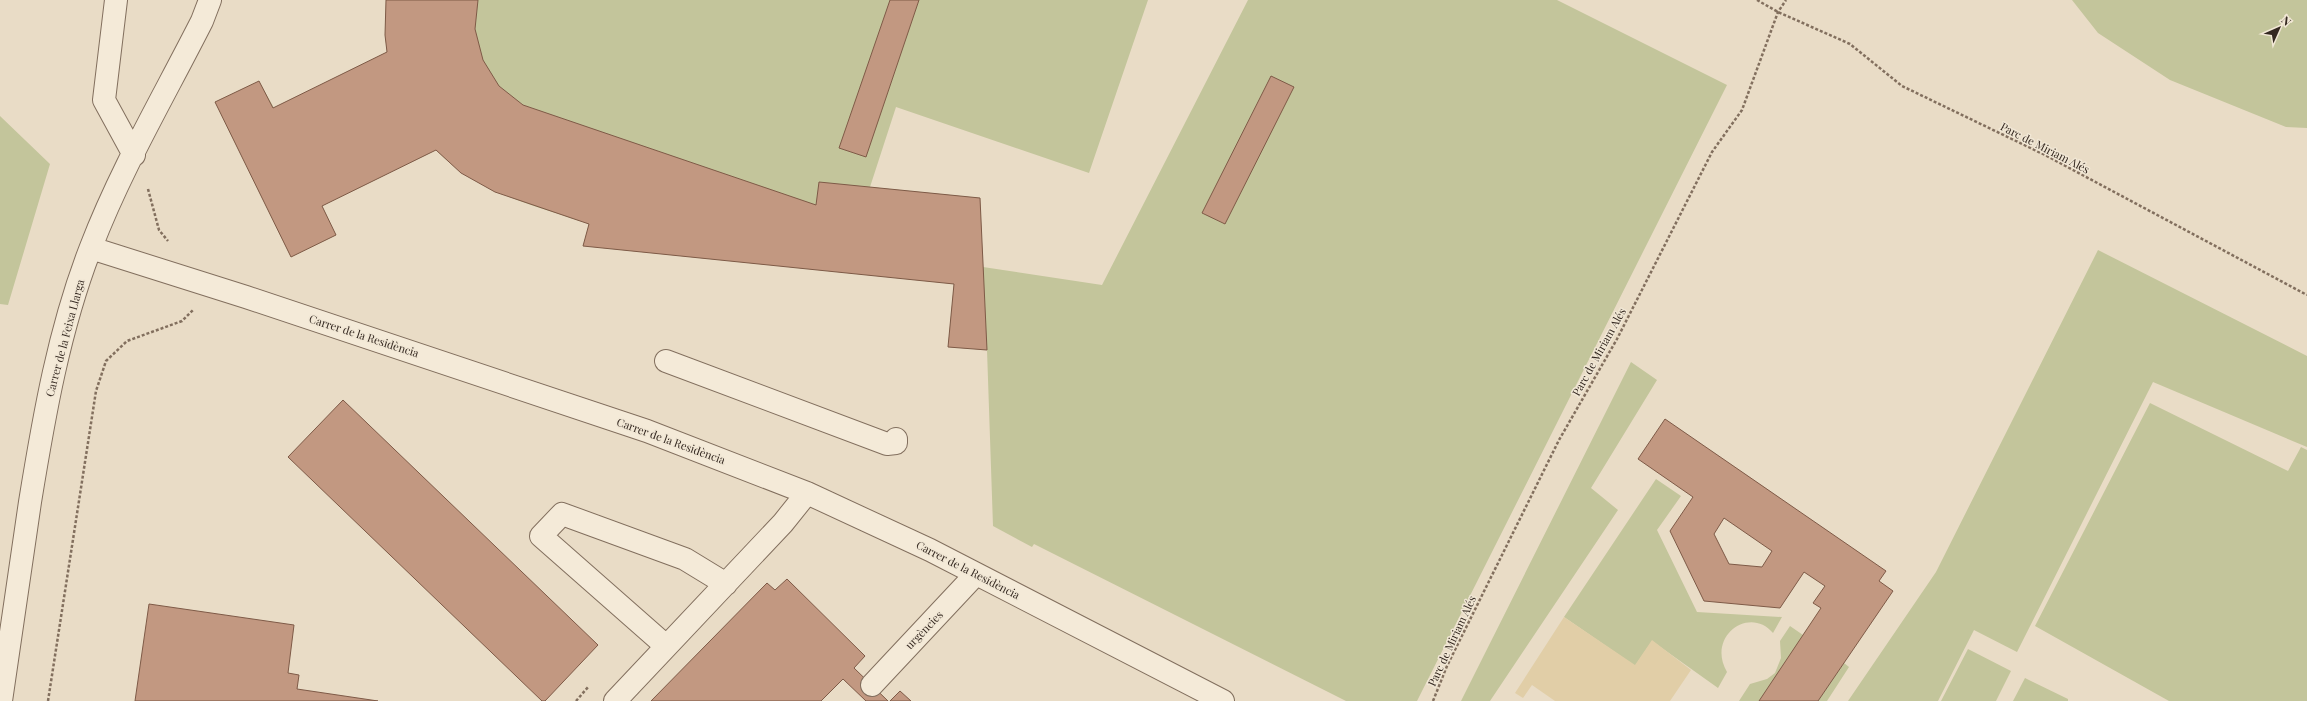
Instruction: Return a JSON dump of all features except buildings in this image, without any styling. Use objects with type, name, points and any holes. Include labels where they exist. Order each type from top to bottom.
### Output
[{"type":"street","points":[[116,0],[104,100],[134,155]]},
{"type":"street","name":"Carrer de la Feixa Llarga","points":[[1,701],[38,454],[53,374],[70,309],[91,248],[134,155],[199,28],[210,0]]},
{"type":"street","name":"Carrer de la Residència","points":[[91,248],[246,297],[639,428],[807,493],[976,574],[1223,701]]},
{"type":"street","points":[[666,361],[887,444],[896,443],[896,439]]},
{"type":"street","points":[[615,701],[783,523],[807,493]]},
{"type":"street","points":[[666,646],[541,536],[562,514],[685,559],[726,584]]},
{"type":"street","name":"urgències","points":[[872,685],[976,574]]},
{"type":"path","name":"Parc de Miriam Alés","points":[[1757,0],[1778,12],[1850,44],[1902,86],[2045,155],[2307,295]]},
{"type":"path","name":"Parc de Miriam Alés","points":[[1434,701],[1447,666],[1559,440],[1617,339],[1712,152],[1742,110],[1778,12],[1786,0]]},
{"type":"path","points":[[147,184],[159,230],[172,246]]},
{"type":"path","points":[[48,701],[96,391],[106,361],[127,340],[182,320],[189,314]]},
{"type":"green space","points":[[386,0],[1148,0],[1089,173],[896,107],[870,187],[980,198],[983,267],[1102,285],[1248,0],[1557,0],[1727,85],[1417,701],[1346,701],[1034,544],[1032,547],[993,526],[987,350],[948,347],[954,284],[583,246],[589,224],[527,204],[488,187],[469,177],[436,150],[322,206],[336,235],[291,257],[215,102],[259,81],[274,108],[387,52],[385,35]]},
{"type":"green space","points":[[2072,0],[2307,0],[2307,128],[2286,127],[2170,80],[2098,33]]},
{"type":"green space","points":[[0,116],[50,164],[8,305],[0,304]]},
{"type":"green space","points":[[2098,250],[2307,356],[2307,447],[2153,382],[2017,652],[1974,630],[1938,701],[1848,701],[1936,572]]},
{"type":"green space","points":[[1631,362],[1657,380],[1591,488],[1618,510],[1490,701],[1461,701]]},
{"type":"green space","points":[[2150,403],[2288,471],[2301,447],[2307,450],[2307,701],[2169,701],[2035,626]]},
{"type":"green space","points":[[1656,479],[1681,496],[1657,530],[1697,612],[1782,617],[1773,633],[1764,625],[1753,622],[1734,628],[1726,636],[1722,647],[1722,659],[1727,672],[1718,688],[1652,641],[1635,666],[1564,617]]},
{"type":"green space","points":[[1790,626],[1803,635],[1759,701],[1739,701],[1750,684],[1767,679],[1775,673],[1781,658],[1780,641]]},
{"type":"green space","points":[[1968,649],[2011,671],[1996,701],[1941,701]]},
{"type":"green space","points":[[1844,663],[1849,667],[1827,701],[1818,701]]},
{"type":"green space","points":[[2025,678],[2068,699],[2068,701],[2013,701]]},
{"type":"sand","points":[[1564,617],[1635,665],[1652,640],[1691,670],[1670,701],[1555,701],[1532,685],[1523,698],[1515,693]]}]
